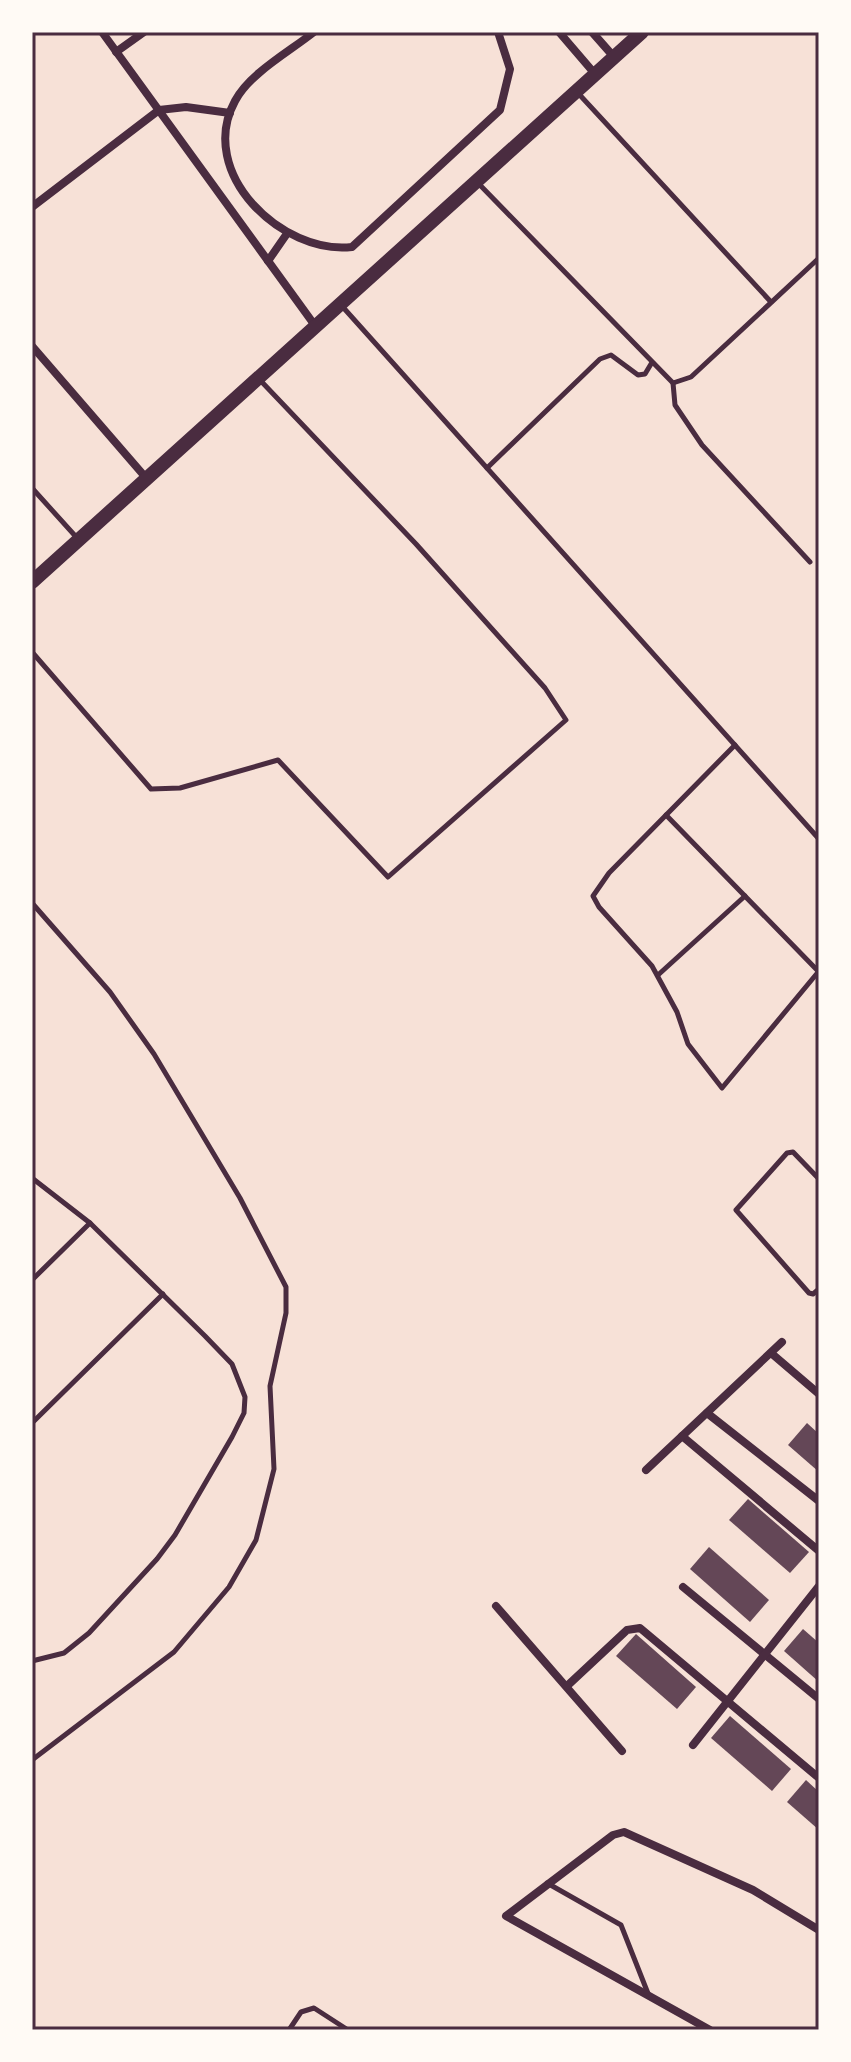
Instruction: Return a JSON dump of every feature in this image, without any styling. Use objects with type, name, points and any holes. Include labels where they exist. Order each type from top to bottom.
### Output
[{"type":"main road","points":[[32,582],[642,32]]},
{"type":"street","points":[[102,32],[316,327]]},
{"type":"street","points":[[116,52],[144,32]]},
{"type":"street","points":[[314,32],[242,91],[230,113],[227,153],[238,184],[256,209],[286,235],[327,246],[352,247],[493,119],[504,103],[510,69],[498,32]]},
{"type":"street","points":[[559,32],[595,74]]},
{"type":"street","points":[[592,32],[614,57]]},
{"type":"street","points":[[32,207],[159,110],[186,107],[230,113]]},
{"type":"street","points":[[268,261],[286,235]]},
{"type":"street","points":[[32,346],[147,479]]},
{"type":"street","points":[[646,1470],[782,1342]]},
{"type":"street","points":[[771,1353],[819,1394]]},
{"type":"street","points":[[707,1413],[819,1501]]},
{"type":"street","points":[[682,1436],[819,1551]]},
{"type":"street","points":[[693,1745],[819,1586]]},
{"type":"street","points":[[683,1587],[819,1699]]},
{"type":"street","points":[[496,1606],[622,1751]]},
{"type":"street","points":[[567,1686],[633,1626],[640,1628],[819,1778]]},
{"type":"street","points":[[710,2030],[506,1916],[613,1835],[624,1832],[753,1890],[819,1930]]},
{"type":"lane","points":[[576,92],[771,302]]},
{"type":"lane","points":[[477,181],[651,364],[673,383],[675,405],[702,445],[810,562]]},
{"type":"lane","points":[[673,383],[691,377],[819,258]]},
{"type":"lane","points":[[341,304],[819,839]]},
{"type":"lane","points":[[487,468],[600,359],[611,355],[617,357],[638,375],[645,374],[651,364]]},
{"type":"lane","points":[[32,652],[151,789],[180,788],[278,760],[388,877],[566,720],[545,688],[416,544],[258,379]]},
{"type":"lane","points":[[32,488],[79,540]]},
{"type":"lane","points":[[666,815],[819,971],[722,1088],[688,1044],[658,975],[593,896],[609,873],[666,815],[735,745]]},
{"type":"lane","points":[[658,975],[745,896]]},
{"type":"lane","points":[[32,903],[110,992],[154,1054],[240,1198],[286,1287],[286,1313],[270,1386],[274,1469],[256,1540],[229,1587],[174,1652],[32,1760]]},
{"type":"lane","points":[[819,1179],[793,1152],[787,1153],[736,1210],[809,1293],[813,1294],[819,1289]]},
{"type":"lane","points":[[32,1178],[55,1200],[90,1223],[232,1364],[242,1384],[244,1413],[175,1535],[157,1559],[89,1633],[64,1653],[32,1661]]},
{"type":"lane","points":[[32,1280],[90,1223]]},
{"type":"lane","points":[[32,1423],[163,1294]]},
{"type":"lane","points":[[546,1883],[621,1925],[649,1996]]},
{"type":"lane","points":[[289,2030],[301,2012],[314,2008],[348,2030]]},
{"type":"building","points":[[807,1423],[819,1434],[819,1472],[788,1445]]},
{"type":"building","points":[[748,1499],[809,1552],[790,1573],[729,1520]]},
{"type":"building","points":[[709,1547],[769,1600],[750,1622],[690,1569]]},
{"type":"building","points":[[803,1629],[819,1643],[819,1682],[784,1651]]},
{"type":"building","points":[[636,1634],[696,1687],[677,1709],[616,1656]]},
{"type":"building","points":[[730,1716],[791,1769],[772,1791],[711,1738]]},
{"type":"building","points":[[806,1780],[819,1792],[819,1830],[787,1802]]}]
